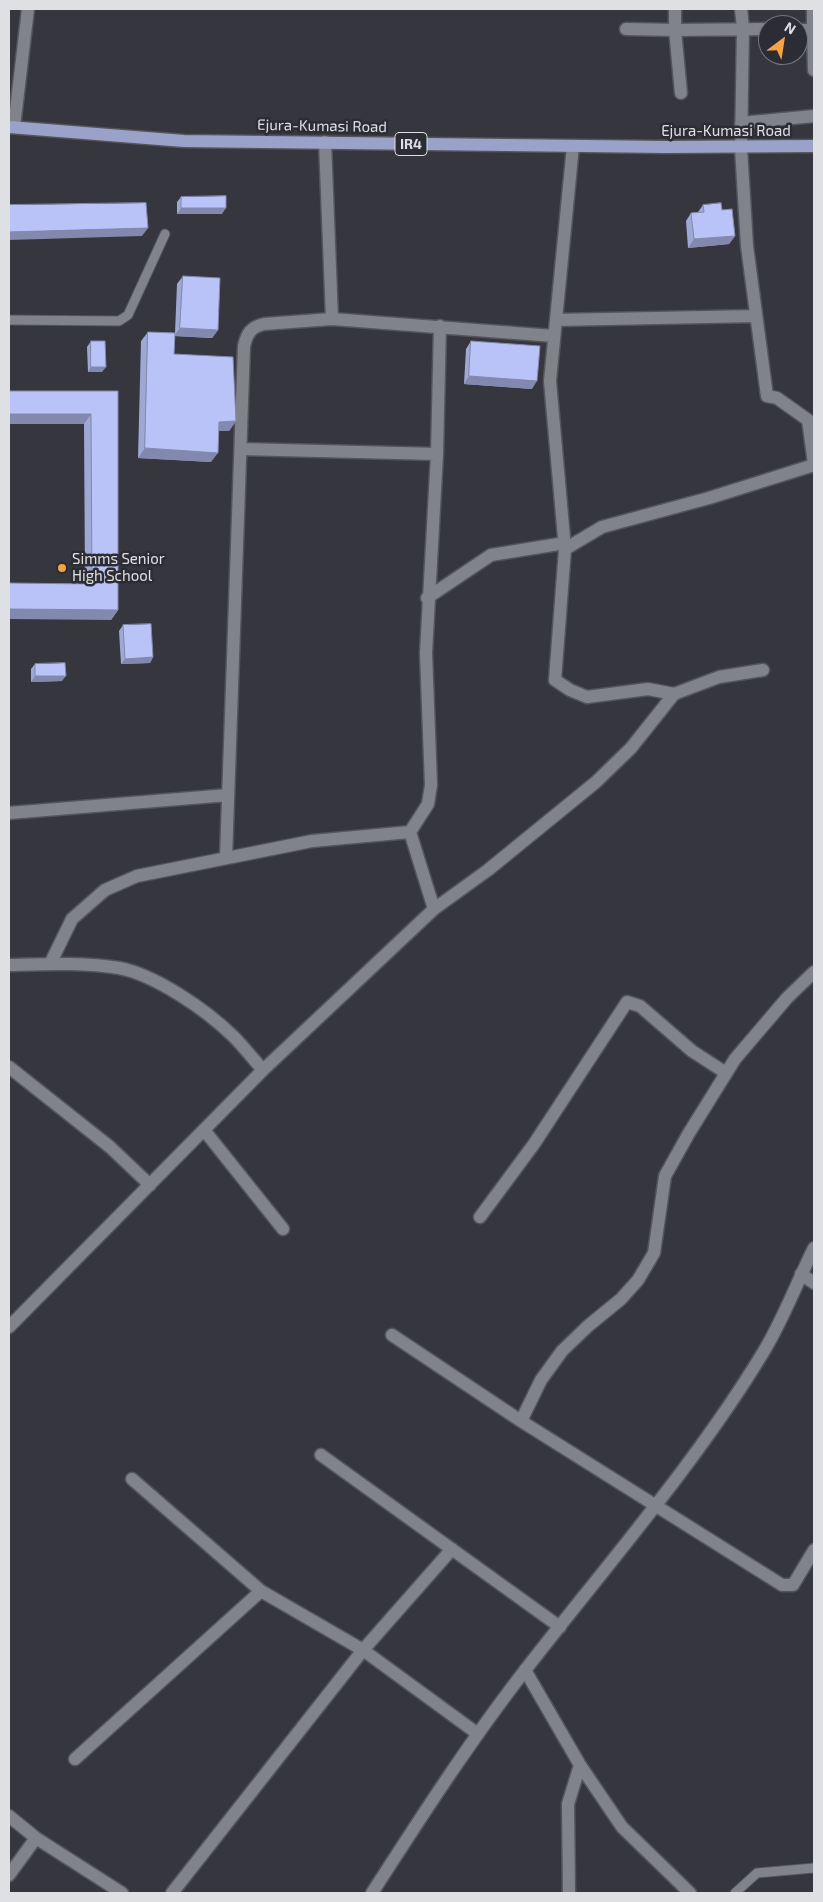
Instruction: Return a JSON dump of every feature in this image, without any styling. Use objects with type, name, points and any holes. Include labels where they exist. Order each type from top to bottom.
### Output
[{"type":"main road","name":"Ejura-Kumasi Road","points":[[11,127],[184,141],[741,148],[814,146]]},
{"type":"street","points":[[11,127],[28,9]]},
{"type":"street","points":[[675,9],[681,93]]},
{"type":"street","points":[[428,598],[491,555],[565,546],[602,527],[709,498],[814,464],[808,420],[777,398],[767,396],[747,246],[741,148],[743,28],[741,9]]},
{"type":"street","points":[[813,9],[814,70]]},
{"type":"street","points":[[626,29],[758,29]]},
{"type":"street","points":[[741,123],[814,116]]},
{"type":"street","points":[[325,142],[332,319]]},
{"type":"street","points":[[573,146],[550,381],[565,546],[555,680],[570,690],[587,697],[648,689],[674,694]]},
{"type":"street","points":[[556,320],[756,316]]},
{"type":"street","points":[[226,857],[244,346],[246,335],[256,326],[264,324],[332,319],[554,336]]},
{"type":"street","points":[[410,832],[428,804],[431,785],[426,653],[437,454],[440,326]]},
{"type":"street","points":[[241,449],[437,454]]},
{"type":"street","points":[[9,1326],[264,1070],[434,909],[488,870],[596,782],[631,748],[674,694],[719,677],[763,670]]},
{"type":"street","points":[[9,813],[228,795]]},
{"type":"street","points":[[50,964],[72,919],[105,890],[138,876],[312,841],[410,832]]},
{"type":"street","points":[[410,832],[434,909]]},
{"type":"street","points":[[9,965],[50,964],[120,968],[158,982],[212,1018],[234,1037],[264,1070]]},
{"type":"street","points":[[521,1421],[540,1380],[562,1351],[588,1326],[621,1299],[638,1280],[654,1253],[665,1176],[735,1059],[787,998],[814,972]]},
{"type":"street","points":[[480,1217],[534,1144],[627,1002],[640,1006],[692,1051],[726,1073]]},
{"type":"street","points":[[9,1067],[110,1147],[150,1185]]},
{"type":"street","points":[[204,1130],[283,1229]]},
{"type":"street","points":[[372,1893],[450,1771],[525,1670],[700,1446],[764,1352],[786,1313],[801,1274],[814,1248]]},
{"type":"street","points":[[801,1274],[814,1283]]},
{"type":"street","points":[[392,1335],[521,1421],[782,1585],[793,1585],[814,1550]]},
{"type":"street","points":[[321,1455],[560,1627]]},
{"type":"street","points":[[132,1479],[260,1592],[363,1650],[478,1734]]},
{"type":"street","points":[[172,1893],[363,1650],[452,1549]]},
{"type":"street","points":[[75,1759],[260,1592]]},
{"type":"street","points":[[525,1670],[580,1765],[622,1827],[690,1893]]},
{"type":"street","points":[[569,1893],[568,1804],[580,1765]]},
{"type":"street","points":[[9,1816],[36,1838],[122,1893]]},
{"type":"street","points":[[9,1875],[36,1838]]},
{"type":"lane","points":[[9,320],[119,321],[128,315],[165,234]]},
{"type":"lane","points":[[736,1893],[757,1873],[814,1868]]},
{"type":"building","points":[[226,196],[226,208],[181,208],[181,197]]},
{"type":"building","points":[[146,203],[148,228],[9,232],[9,205]]},
{"type":"building","points":[[721,203],[722,210],[732,209],[735,236],[694,239],[691,213],[704,212],[703,205]]},
{"type":"building","points":[[183,276],[220,278],[218,330],[180,328]]},
{"type":"building","points":[[148,332],[175,333],[174,354],[233,357],[236,421],[219,422],[218,453],[145,448]]},
{"type":"building","points":[[91,341],[105,341],[106,367],[91,367]]},
{"type":"building","points":[[471,341],[540,346],[537,381],[469,376]]},
{"type":"building","points":[[9,391],[118,391],[118,610],[9,609],[9,583],[92,584],[91,414],[9,414]]},
{"type":"building","points":[[151,624],[153,657],[125,659],[123,625]]},
{"type":"building","points":[[65,663],[66,676],[35,676],[35,664]]},
{"type":"place","name":"Simms Senior High School","points":[[62,568]]}]
